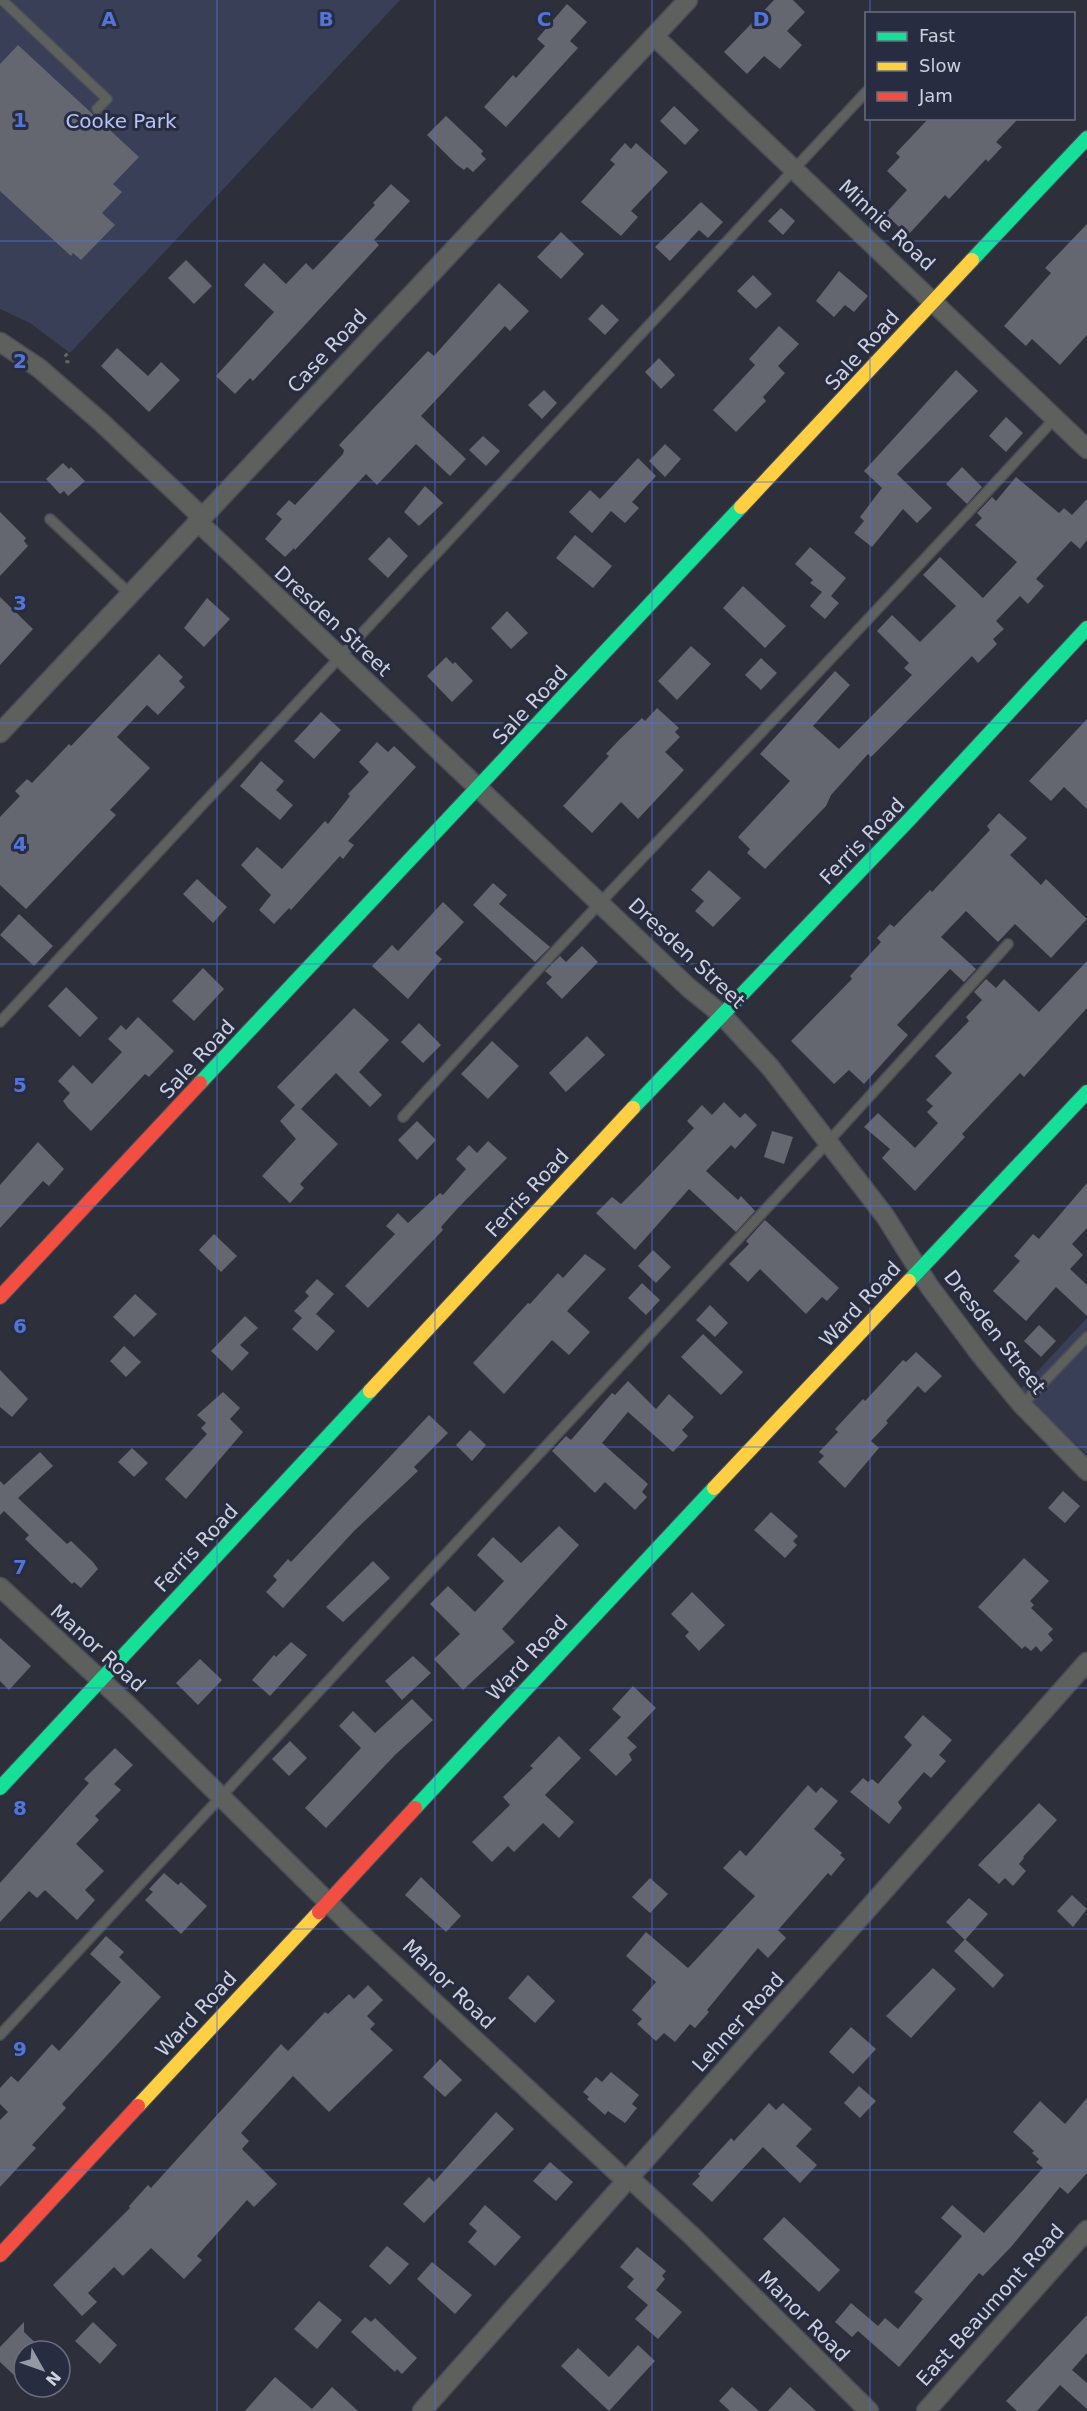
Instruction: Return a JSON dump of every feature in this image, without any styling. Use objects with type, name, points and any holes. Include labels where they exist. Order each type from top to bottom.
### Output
[{"type":"street","name":"Case Road","points":[[0,733],[688,0]]},
{"type":"street","name":"Minnie Road","points":[[654,36],[1087,449]]},
{"type":"street","name":"Sale Road","points":[[0,1297],[1087,138]]},
{"type":"street","name":"Dresden Street","points":[[0,342],[39,368],[101,422],[340,658],[689,988],[721,1014],[770,1067],[885,1216],[973,1346],[1022,1405],[1087,1471]]},
{"type":"street","name":"Ferris Road","points":[[0,1788],[721,1014],[909,820],[1087,628]]},
{"type":"street","name":"Ward Road","points":[[0,2255],[328,1900],[1087,1092]]},
{"type":"street","name":"Manor Road","points":[[0,1587],[220,1795],[348,1922],[692,2236],[869,2411]]},
{"type":"street","name":"Lehner Road","points":[[422,2411],[1087,1662]]},
{"type":"street","name":"East Beaumont Road","points":[[926,2411],[1087,2230]]},
{"type":"lane","points":[[2,0],[106,99],[97,109]]},
{"type":"lane","points":[[0,1022],[865,94]]},
{"type":"lane","points":[[403,1117],[708,786],[884,605],[1055,418]]},
{"type":"lane","points":[[50,519],[130,594]]},
{"type":"lane","points":[[0,2035],[220,1795],[828,1142],[1008,944]]},
{"type":"lane","points":[[1022,1405],[1087,1337]]},
{"type":"path","points":[[65,354],[68,357],[67,365]]},
{"type":"green space","name":"Cooke Park","points":[[0,0],[400,0],[70,353],[30,323],[0,309]]},
{"type":"green space","points":[[1087,1318],[1087,1454],[1018,1392]]},
{"type":"building","points":[[774,0],[793,0],[805,12],[787,31],[802,45],[780,69],[764,56],[747,74],[724,52]]},
{"type":"building","points":[[567,4],[587,22],[570,41],[578,48],[506,127],[484,107],[513,75],[516,78],[545,46],[537,39]]},
{"type":"building","points":[[18,45],[139,157],[113,184],[122,192],[102,213],[115,225],[81,260],[73,253],[71,256],[0,191],[0,64]]},
{"type":"building","points":[[674,106],[699,130],[685,145],[660,121]]},
{"type":"building","points":[[446,116],[483,151],[481,154],[486,159],[473,172],[467,167],[464,170],[456,164],[427,135]]},
{"type":"building","points":[[927,120],[1017,120],[996,142],[1002,147],[988,162],[986,159],[949,199],[945,195],[908,235],[885,214],[907,190],[887,171],[900,157],[896,153]]},
{"type":"building","points":[[625,143],[631,149],[636,143],[668,172],[631,211],[638,217],[621,236],[581,202],[615,164],[610,160]]},
{"type":"building","points":[[391,184],[410,201],[374,240],[379,245],[253,381],[250,378],[235,394],[216,376],[274,312],[244,285],[264,263],[286,284],[306,263],[313,270],[375,205],[373,203]]},
{"type":"building","points":[[701,202],[723,222],[708,238],[699,230],[670,261],[655,247]]},
{"type":"building","points":[[781,208],[795,221],[783,235],[768,221]]},
{"type":"building","points":[[1087,224],[1087,335],[1060,365],[1032,339],[1026,346],[1004,326],[1051,273],[1045,268]]},
{"type":"building","points":[[561,232],[584,254],[561,279],[537,257]]},
{"type":"building","points":[[186,260],[212,286],[194,304],[168,278]]},
{"type":"building","points":[[839,271],[868,296],[854,312],[845,305],[834,317],[816,301]]},
{"type":"building","points":[[753,275],[772,294],[756,309],[737,291]]},
{"type":"building","points":[[499,283],[529,311],[510,331],[505,326],[421,416],[466,459],[450,476],[416,444],[377,485],[366,474],[295,550],[294,548],[285,557],[265,539],[282,519],[276,514],[289,500],[295,505],[343,454],[344,450],[339,445],[428,351],[434,356]]},
{"type":"building","points":[[602,304],[619,320],[605,335],[588,319]]},
{"type":"building","points":[[779,326],[799,344],[778,366],[785,373],[763,397],[766,401],[736,432],[713,410],[755,365],[749,359]]},
{"type":"building","points":[[117,348],[148,376],[161,362],[180,380],[149,412],[101,366]]},
{"type":"building","points":[[659,358],[675,375],[661,389],[645,372]]},
{"type":"building","points":[[956,370],[978,391],[897,474],[932,508],[917,523],[903,509],[872,547],[854,533],[864,521],[860,517],[882,488],[864,471]]},
{"type":"building","points":[[544,390],[557,403],[542,419],[528,405]]},
{"type":"building","points":[[1006,417],[1023,433],[1006,452],[989,436]]},
{"type":"building","points":[[483,436],[500,451],[486,466],[469,450]]},
{"type":"building","points":[[665,444],[681,459],[665,477],[649,461]]},
{"type":"building","points":[[638,458],[656,476],[632,502],[639,508],[625,523],[611,511],[592,533],[569,512],[590,490],[600,499]]},
{"type":"building","points":[[63,463],[69,469],[71,467],[85,481],[68,496],[64,491],[60,494],[46,479]]},
{"type":"building","points":[[962,467],[982,487],[967,504],[946,484]]},
{"type":"building","points":[[1016,477],[1059,513],[1064,508],[1072,515],[1087,499],[1087,540],[1080,549],[1071,541],[1036,579],[1044,586],[1028,604],[1020,596],[996,621],[1004,629],[993,639],[997,644],[978,663],[972,656],[871,757],[868,754],[831,795],[826,806],[765,869],[747,853],[750,849],[738,837],[790,781],[760,754],[835,671],[850,685],[813,726],[839,749],[912,675],[904,668],[909,663],[877,631],[892,615],[920,642],[956,606],[923,575],[940,557],[983,598],[1017,562],[975,525],[982,518],[977,513],[992,497],[996,501]]},
{"type":"building","points":[[425,486],[443,503],[419,526],[404,512]]},
{"type":"building","points":[[0,512],[26,538],[24,541],[28,546],[0,576]]},
{"type":"building","points":[[575,535],[612,566],[593,588],[556,558]]},
{"type":"building","points":[[389,537],[408,556],[388,578],[368,559]]},
{"type":"building","points":[[810,547],[846,578],[831,596],[839,603],[825,619],[810,606],[822,592],[810,583],[813,580],[795,564]]},
{"type":"building","points":[[743,586],[786,626],[765,648],[723,608]]},
{"type":"building","points":[[0,597],[33,629],[0,665]]},
{"type":"building","points":[[207,598],[230,619],[204,647],[184,628]]},
{"type":"building","points":[[507,611],[528,633],[511,649],[491,628]]},
{"type":"building","points":[[691,646],[711,664],[677,700],[658,681]]},
{"type":"building","points":[[159,654],[183,677],[179,681],[185,687],[158,715],[147,705],[117,737],[150,768],[110,810],[116,815],[26,909],[0,885],[0,817],[20,796],[15,791],[27,779],[32,783],[69,744],[71,746]]},
{"type":"building","points":[[446,657],[453,664],[455,662],[473,681],[452,702],[427,676]]},
{"type":"building","points":[[761,658],[777,673],[761,690],[745,675]]},
{"type":"building","points":[[657,708],[679,728],[675,732],[680,737],[665,752],[684,770],[638,819],[621,802],[592,833],[563,806],[609,756],[606,754],[619,740],[642,718],[645,721]]},
{"type":"building","points":[[321,712],[341,730],[314,759],[294,741]]},
{"type":"building","points":[[1087,719],[1087,809],[1064,787],[1051,801],[1029,781]]},
{"type":"building","points":[[377,742],[388,752],[394,746],[416,767],[348,841],[354,845],[343,859],[340,856],[291,910],[289,908],[274,924],[259,910],[271,895],[241,865],[257,847],[282,869],[325,821],[328,824],[350,796],[348,794],[369,772],[359,762]]},
{"type":"building","points":[[261,761],[284,781],[276,790],[293,805],[280,820],[240,786]]},
{"type":"building","points":[[999,813],[1027,838],[1010,855],[1041,885],[1046,879],[1087,919],[1051,958],[1015,924],[998,942],[966,911],[941,937],[976,969],[964,982],[950,969],[897,1025],[908,1035],[864,1084],[849,1070],[834,1084],[791,1041],[852,979],[850,976],[881,942],[877,938],[890,924],[894,927],[930,890],[932,892],[990,830],[987,826]]},
{"type":"building","points":[[709,870],[741,898],[713,927],[695,911],[704,901],[691,890]]},
{"type":"building","points":[[197,879],[227,907],[213,923],[183,894]]},
{"type":"building","points":[[493,883],[507,895],[499,904],[550,947],[535,962],[473,905]]},
{"type":"building","points":[[443,902],[464,922],[435,953],[442,959],[408,999],[372,966],[392,945],[398,951]]},
{"type":"building","points":[[19,914],[53,946],[34,966],[0,935]]},
{"type":"building","points":[[582,946],[598,962],[562,999],[546,983],[552,977],[545,971],[560,956],[566,962]]},
{"type":"building","points":[[1087,961],[1087,1008],[1024,1077],[1020,1073],[962,1134],[965,1137],[915,1191],[882,1158],[890,1149],[864,1127],[878,1113],[915,1148],[938,1123],[927,1112],[933,1106],[926,1100],[952,1073],[935,1056],[969,1021],[966,1017],[982,1000],[974,992],[986,979],[996,988],[1004,979],[1039,1012]]},
{"type":"building","points":[[203,968],[224,989],[194,1021],[172,1001]]},
{"type":"building","points":[[66,987],[98,1018],[80,1037],[48,1006]]},
{"type":"building","points":[[354,1008],[389,1040],[359,1072],[382,1095],[370,1107],[336,1073],[301,1109],[338,1144],[300,1184],[304,1188],[290,1203],[262,1176],[296,1139],[280,1121],[295,1105],[277,1087]]},
{"type":"building","points":[[138,1017],[174,1051],[149,1077],[145,1074],[91,1131],[63,1101],[70,1093],[58,1081],[73,1065],[92,1084],[122,1052],[108,1039],[121,1025],[126,1030]]},
{"type":"building","points":[[419,1023],[441,1045],[423,1063],[401,1042]]},
{"type":"building","points":[[587,1036],[605,1055],[566,1092],[549,1073]]},
{"type":"building","points":[[492,1041],[519,1066],[488,1099],[461,1074]]},
{"type":"building","points":[[724,1102],[740,1118],[745,1113],[757,1125],[735,1149],[731,1145],[706,1171],[738,1200],[741,1196],[755,1211],[736,1232],[689,1189],[635,1250],[596,1213],[612,1197],[621,1204],[643,1182],[694,1128],[687,1121],[702,1105],[712,1115]]},
{"type":"building","points":[[417,1121],[436,1140],[417,1160],[398,1140]]},
{"type":"building","points":[[772,1131],[793,1137],[784,1164],[764,1157]]},
{"type":"building","points":[[488,1141],[507,1158],[457,1209],[441,1227],[443,1230],[368,1308],[345,1286],[395,1234],[386,1226],[398,1213],[408,1223],[440,1193],[443,1195],[466,1169],[456,1159],[469,1145],[477,1153]]},
{"type":"building","points":[[38,1142],[64,1169],[49,1186],[43,1181],[0,1228],[0,1185]]},
{"type":"building","points":[[1087,1183],[1087,1228],[1072,1244],[1083,1255],[1070,1269],[1087,1285],[1087,1316],[1056,1287],[1026,1321],[993,1291],[1020,1261],[1014,1256],[1033,1234],[1039,1239]]},
{"type":"building","points":[[765,1220],[839,1288],[827,1301],[822,1297],[806,1314],[760,1269],[748,1282],[729,1264],[749,1244],[746,1241]]},
{"type":"building","points":[[214,1234],[237,1256],[221,1272],[199,1250]]},
{"type":"building","points":[[653,1250],[671,1267],[656,1283],[638,1266]]},
{"type":"building","points":[[585,1254],[606,1269],[567,1311],[590,1332],[569,1355],[552,1340],[504,1394],[473,1363],[558,1273],[563,1278]]},
{"type":"building","points":[[317,1279],[334,1294],[316,1314],[335,1331],[317,1351],[292,1329],[302,1318],[294,1311],[309,1296],[305,1292]]},
{"type":"building","points":[[642,1283],[660,1300],[646,1315],[628,1298]]},
{"type":"building","points":[[135,1294],[157,1314],[134,1337],[113,1317]]},
{"type":"building","points":[[710,1305],[728,1323],[715,1337],[696,1320]]},
{"type":"building","points":[[245,1316],[258,1328],[240,1345],[249,1353],[232,1371],[211,1351]]},
{"type":"building","points":[[1039,1325],[1056,1341],[1041,1357],[1024,1341]]},
{"type":"building","points":[[703,1334],[743,1372],[721,1395],[681,1357]]},
{"type":"building","points":[[124,1346],[141,1362],[126,1377],[110,1361]]},
{"type":"building","points":[[916,1352],[942,1376],[925,1393],[918,1386],[886,1421],[888,1423],[871,1441],[879,1448],[845,1488],[818,1462],[824,1456],[819,1452],[838,1432],[835,1429],[863,1399],[865,1401],[903,1360],[906,1362]]},
{"type":"building","points":[[0,1370],[28,1399],[12,1417],[0,1407]]},
{"type":"building","points":[[628,1381],[656,1409],[669,1394],[694,1417],[682,1430],[688,1436],[673,1452],[628,1412],[602,1443],[648,1484],[642,1492],[647,1497],[635,1510],[605,1482],[595,1493],[552,1451],[566,1436],[571,1440],[612,1393],[615,1395]]},
{"type":"building","points":[[223,1392],[240,1408],[230,1419],[243,1432],[186,1499],[165,1479],[207,1434],[201,1428],[206,1423],[197,1415]]},
{"type":"building","points":[[429,1415],[448,1433],[414,1467],[418,1471],[354,1531],[283,1608],[266,1592],[277,1580],[273,1576],[288,1559],[291,1562]]},
{"type":"building","points":[[470,1430],[486,1445],[472,1461],[456,1445]]},
{"type":"building","points":[[132,1448],[148,1463],[134,1477],[118,1462]]},
{"type":"building","points":[[40,1452],[53,1466],[18,1498],[67,1544],[71,1541],[98,1569],[81,1588],[74,1582],[72,1584],[25,1539],[29,1535],[4,1511],[0,1515],[0,1481],[4,1485]]},
{"type":"building","points":[[1063,1491],[1080,1506],[1065,1523],[1048,1508]]},
{"type":"building","points":[[771,1512],[798,1536],[793,1541],[797,1545],[785,1558],[754,1530]]},
{"type":"building","points":[[559,1526],[579,1545],[502,1629],[515,1642],[463,1690],[434,1659],[460,1634],[430,1604],[448,1586],[475,1612],[504,1581],[477,1555],[493,1537],[521,1563]]},
{"type":"building","points":[[1024,1558],[1049,1581],[1030,1601],[1034,1605],[1031,1608],[1053,1629],[1048,1634],[1053,1640],[1041,1652],[1036,1646],[1031,1651],[1025,1646],[1022,1649],[978,1607]]},
{"type":"building","points":[[373,1561],[390,1578],[343,1622],[326,1607]]},
{"type":"building","points":[[692,1592],[725,1625],[699,1651],[685,1636],[689,1632],[671,1614]]},
{"type":"building","points":[[0,1638],[31,1666],[9,1690],[0,1681]]},
{"type":"building","points":[[291,1642],[307,1655],[270,1696],[252,1680],[274,1655],[276,1657]]},
{"type":"building","points":[[413,1656],[431,1673],[402,1700],[385,1681]]},
{"type":"building","points":[[200,1659],[222,1680],[198,1705],[176,1683]]},
{"type":"building","points":[[633,1686],[656,1708],[627,1738],[637,1747],[629,1754],[632,1760],[616,1776],[589,1750],[621,1717],[612,1709]]},
{"type":"building","points":[[412,1699],[433,1720],[395,1755],[326,1828],[305,1808],[361,1748],[339,1726],[353,1711],[375,1733]]},
{"type":"building","points":[[923,1715],[952,1740],[939,1755],[946,1761],[931,1778],[924,1772],[898,1802],[902,1808],[889,1824],[850,1792],[863,1778],[868,1782],[872,1779],[878,1784],[912,1745],[904,1737]]},
{"type":"building","points":[[559,1736],[581,1758],[545,1795],[574,1822],[559,1838],[543,1823],[514,1852],[508,1846],[492,1862],[472,1842],[510,1805],[503,1797],[533,1768],[530,1766]]},
{"type":"building","points":[[290,1741],[307,1758],[289,1776],[272,1759]]},
{"type":"building","points":[[115,1748],[133,1765],[114,1784],[121,1790],[95,1816],[99,1820],[76,1844],[104,1871],[85,1890],[95,1900],[77,1920],[45,1890],[37,1898],[29,1891],[0,1922],[0,1883],[89,1783],[84,1779]]},
{"type":"building","points":[[808,1785],[816,1793],[821,1787],[838,1801],[814,1829],[842,1853],[840,1855],[845,1859],[831,1876],[828,1873],[778,1930],[786,1938],[768,1958],[758,1948],[695,2028],[690,2024],[675,2042],[664,2033],[656,2041],[637,2024],[642,2019],[632,2010],[656,1982],[626,1956],[646,1932],[688,1968],[755,1896],[723,1868],[740,1850],[746,1856]]},
{"type":"building","points":[[1039,1803],[1057,1820],[1023,1857],[1019,1864],[1026,1871],[1013,1886],[1005,1878],[999,1884],[978,1865]]},
{"type":"building","points":[[164,1873],[178,1885],[181,1882],[207,1906],[181,1934],[145,1900],[153,1892],[149,1889]]},
{"type":"building","points":[[421,1877],[461,1916],[446,1932],[405,1895]]},
{"type":"building","points":[[650,1878],[668,1894],[650,1913],[632,1897]]},
{"type":"building","points":[[1072,1895],[1087,1909],[1073,1927],[1057,1911]]},
{"type":"building","points":[[969,1898],[988,1914],[965,1940],[946,1922]]},
{"type":"building","points":[[106,1936],[124,1952],[119,1957],[161,1997],[62,2104],[66,2108],[32,2145],[36,2148],[0,2187],[0,2120],[8,2112],[0,2104],[0,2088],[11,2076],[18,2082],[52,2044],[59,2051],[121,1982],[90,1954]]},
{"type":"building","points":[[965,1939],[1004,1975],[993,1988],[954,1951]]},
{"type":"building","points":[[933,1968],[956,1989],[911,2038],[886,2016]]},
{"type":"building","points":[[528,1975],[555,2001],[535,2023],[508,1998]]},
{"type":"building","points":[[368,1985],[383,2000],[367,2016],[375,2024],[370,2029],[393,2050],[329,2112],[293,2076],[241,2133],[249,2141],[242,2149],[277,2184],[254,2207],[247,2200],[197,2256],[202,2260],[184,2279],[151,2248],[123,2276],[114,2267],[88,2293],[97,2302],[82,2316],[53,2285],[130,2208],[129,2206],[148,2185],[151,2188],[281,2044],[288,2051],[325,2012],[328,2014],[349,1994],[354,1999]]},
{"type":"building","points":[[851,2027],[876,2049],[853,2074],[829,2052]]},
{"type":"building","points":[[440,2059],[462,2080],[445,2097],[423,2077]]},
{"type":"building","points":[[611,2072],[639,2095],[632,2104],[637,2108],[625,2123],[608,2111],[605,2115],[587,2099],[589,2097],[583,2092],[596,2077],[602,2082]]},
{"type":"building","points":[[859,2086],[876,2101],[860,2118],[844,2103]]},
{"type":"building","points":[[1087,2098],[1087,2173],[1068,2194],[1060,2187],[1011,2247],[983,2276],[979,2273],[899,2367],[858,2331],[852,2337],[835,2322],[851,2303],[878,2326],[885,2318],[898,2329],[923,2299],[914,2292],[962,2236],[941,2218],[952,2205],[984,2233],[1043,2168],[1036,2162],[1039,2159],[1032,2153],[1034,2151],[1013,2132],[1040,2101],[1065,2124]]},
{"type":"building","points":[[769,2103],[776,2110],[783,2103],[812,2129],[796,2146],[817,2165],[800,2183],[763,2147],[712,2202],[692,2184],[700,2176],[698,2174],[731,2138],[734,2141]]},
{"type":"building","points":[[496,2112],[514,2129],[424,2223],[403,2204],[429,2177],[434,2182]]},
{"type":"building","points":[[550,2162],[573,2182],[556,2201],[533,2181]]},
{"type":"building","points":[[485,2205],[521,2237],[495,2266],[468,2242],[477,2231],[469,2224]]},
{"type":"building","points":[[784,2217],[840,2270],[819,2292],[763,2239]]},
{"type":"building","points":[[387,2246],[409,2264],[390,2285],[369,2266]]},
{"type":"building","points":[[637,2247],[666,2271],[662,2276],[665,2279],[656,2290],[682,2312],[658,2339],[635,2319],[648,2305],[627,2287],[634,2279],[620,2267]]},
{"type":"building","points":[[432,2262],[472,2295],[455,2314],[417,2279]]},
{"type":"building","points":[[319,2301],[342,2320],[317,2349],[294,2329]]},
{"type":"building","points":[[1087,2315],[1087,2353],[1072,2370],[1087,2383],[1087,2409],[1060,2385],[1037,2411],[1017,2411],[1006,2401]]},
{"type":"building","points":[[365,2317],[371,2322],[375,2318],[417,2358],[402,2374],[397,2369],[395,2372],[351,2332]]},
{"type":"building","points":[[24,2322],[24,2332],[31,2339],[12,2339],[12,2373],[0,2362],[0,2347]]},
{"type":"building","points":[[93,2322],[117,2345],[100,2364],[75,2341]]},
{"type":"building","points":[[638,2345],[655,2361],[609,2411],[561,2366],[578,2348],[609,2377]]},
{"type":"building","points":[[275,2377],[312,2409],[332,2387],[358,2411],[245,2411]]},
{"type":"building","points":[[732,2387],[759,2411],[730,2411],[719,2401]]},
{"type":"building","points":[[790,2387],[816,2411],[768,2411]]},
{"type":"traffic: fast","points":[[972,260],[1087,138]]},
{"type":"traffic: fast","points":[[200,1083],[741,507]]},
{"type":"traffic: fast","points":[[633,1108],[909,820],[1087,628]]},
{"type":"traffic: fast","points":[[909,1281],[1087,1092]]},
{"type":"traffic: fast","points":[[0,1788],[370,1391]]},
{"type":"traffic: fast","points":[[415,1808],[714,1488]]},
{"type":"traffic: slow","points":[[741,507],[972,260]]},
{"type":"traffic: slow","points":[[370,1391],[633,1108]]},
{"type":"traffic: slow","points":[[714,1488],[909,1281]]},
{"type":"traffic: slow","points":[[138,2106],[319,1912]]},
{"type":"traffic: jam","points":[[0,1297],[200,1083]]},
{"type":"traffic: jam","points":[[319,1912],[415,1808]]},
{"type":"traffic: jam","points":[[0,2255],[138,2106]]}]
